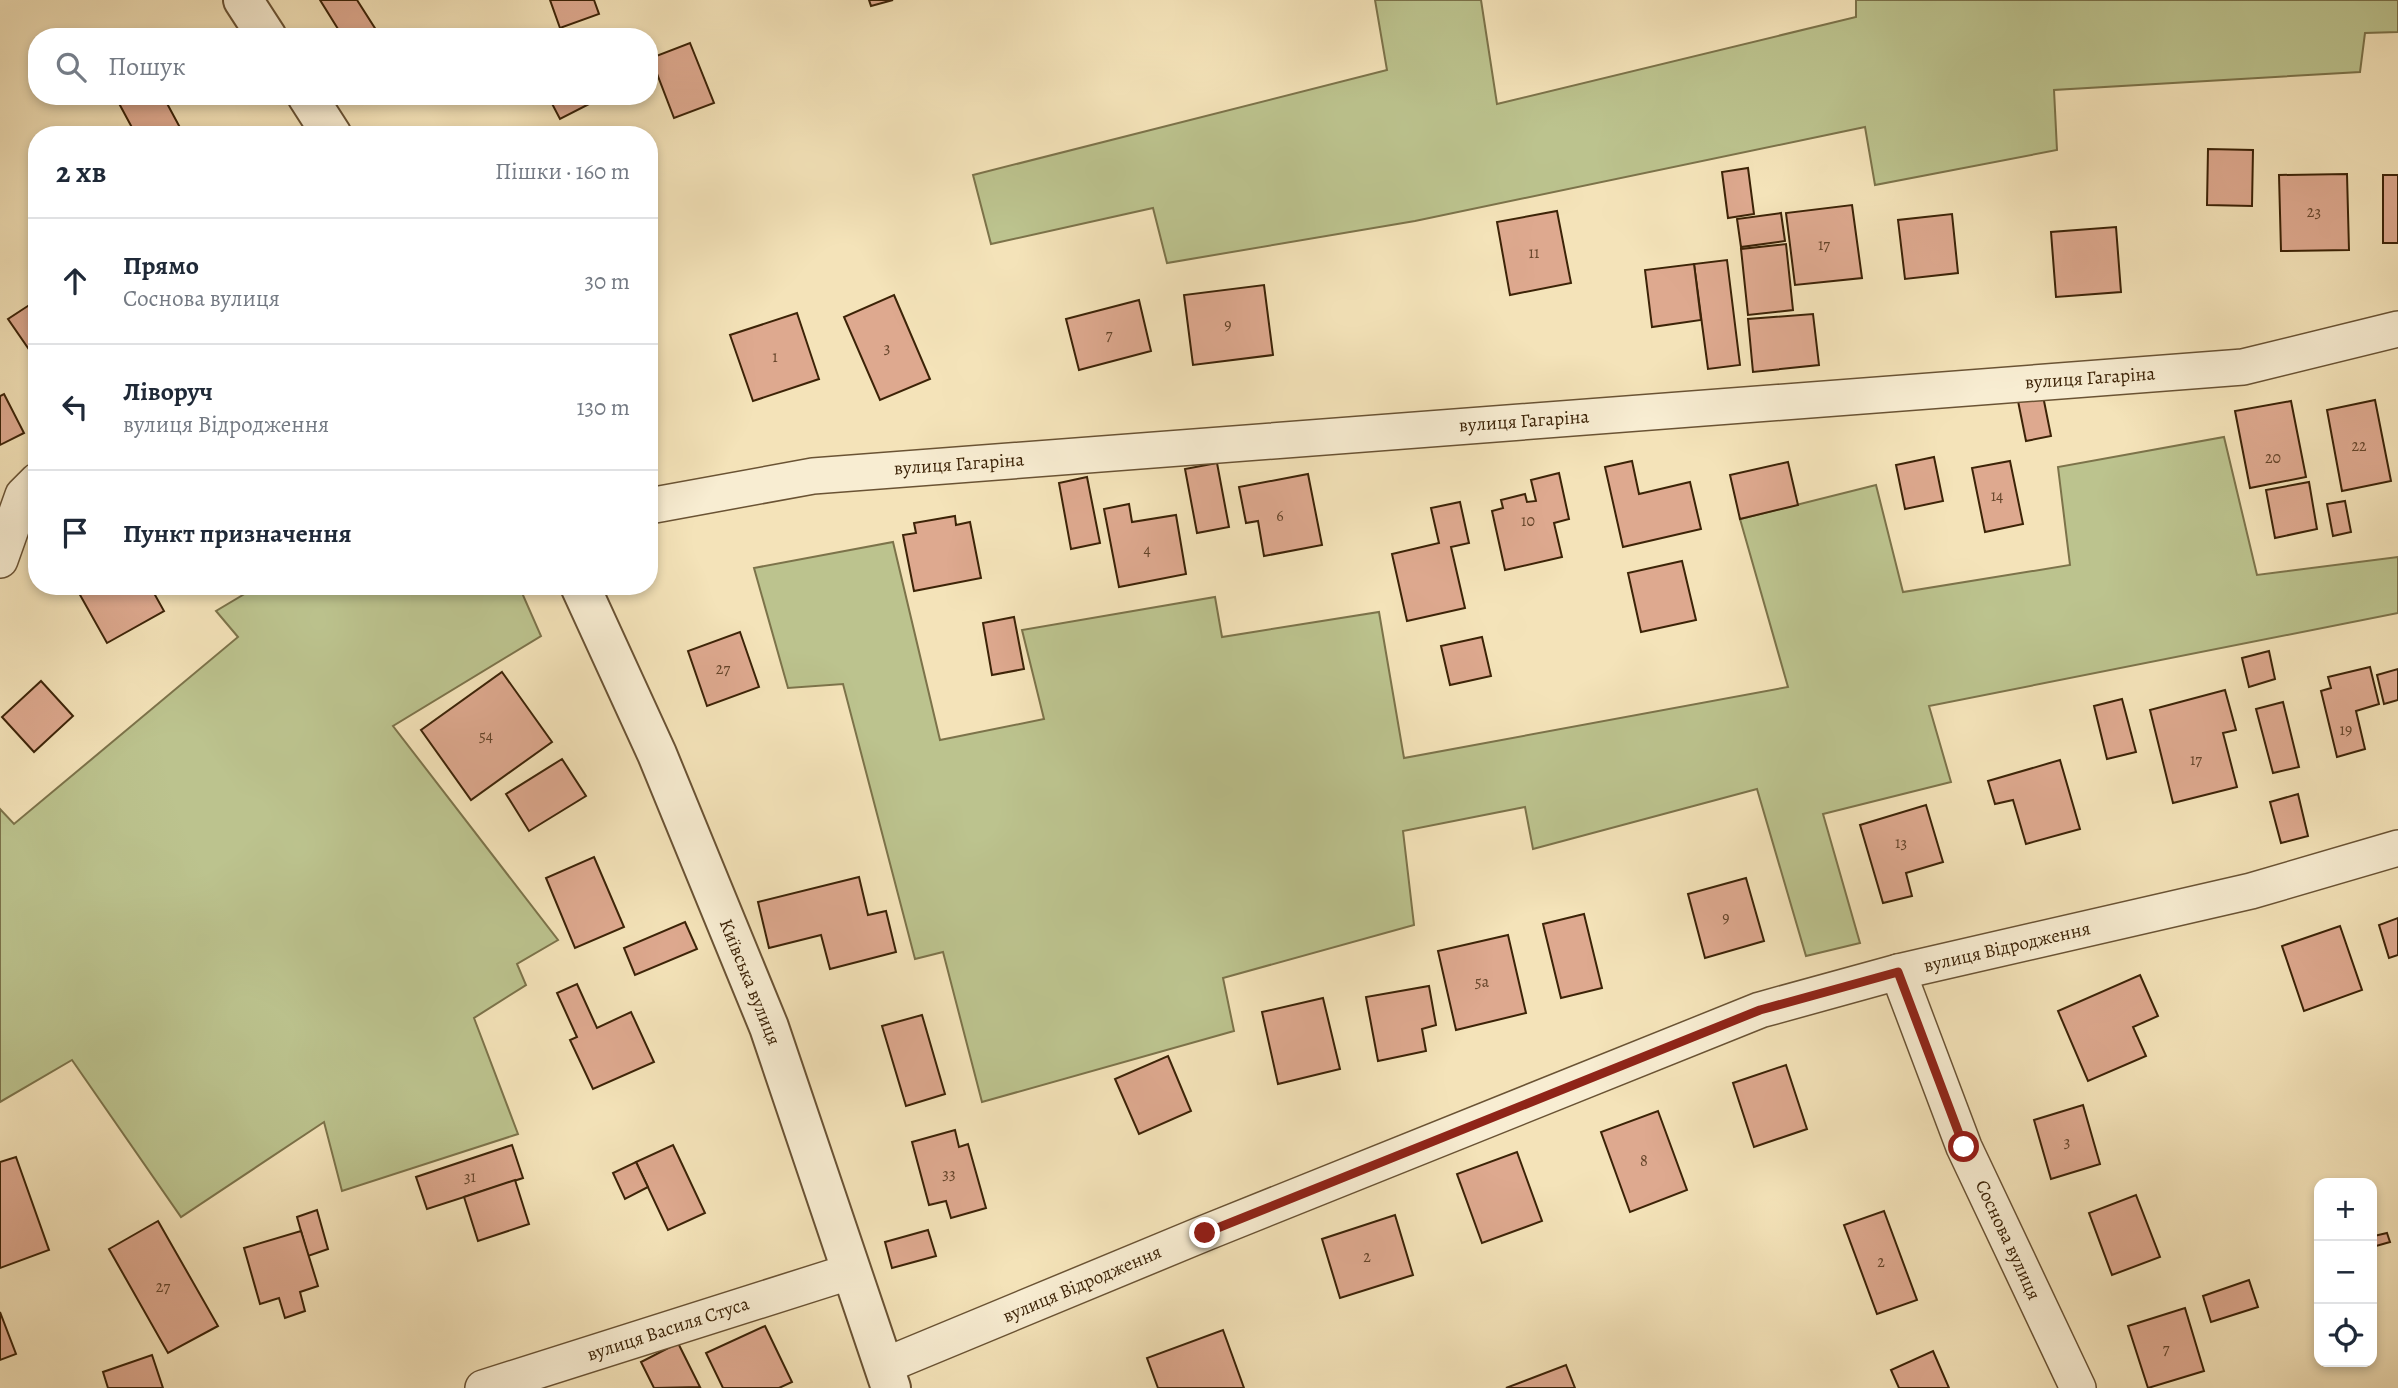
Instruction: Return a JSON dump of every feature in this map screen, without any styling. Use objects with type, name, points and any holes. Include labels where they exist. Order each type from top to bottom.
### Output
[{"type":"street","points":[[243,0],[261,28]]},
{"type":"street","points":[[313,105],[326,126]]},
{"type":"street","name":"вулиця Гагаріна","points":[[658,504],[813,475],[2243,367],[2398,329]]},
{"type":"street","points":[[0,560],[23,495],[28,490]]},
{"type":"street","name":"Київська вулиця","points":[[584,595],[657,754],[769,1027],[887,1377]]},
{"type":"street","name":"вулиця Відродження","points":[[887,1377],[1205,1233],[1760,1010],[1898,972],[2251,891],[2398,848]]},
{"type":"street","name":"Соснова вулиця","points":[[1898,972],[1964,1147],[2078,1388]]},
{"type":"street","name":"вулиця Василя Стуса","points":[[483,1388],[852,1271]]},
{"type":"green space","points":[[1375,0],[1481,0],[1497,104],[1856,17],[1856,0],[2398,0],[2398,32],[2365,33],[2360,72],[2054,90],[2057,150],[1875,185],[1865,127],[1415,221],[1167,263],[1153,208],[991,244],[973,175],[1387,70]]},
{"type":"green space","points":[[2224,437],[2257,575],[2398,557],[2398,613],[1929,706],[1951,782],[1823,814],[1860,943],[1806,956],[1757,789],[1533,849],[1525,807],[1403,831],[1414,925],[1223,978],[1234,1031],[982,1102],[943,952],[915,959],[843,684],[788,688],[754,568],[893,542],[940,740],[1044,719],[1022,630],[1215,597],[1222,637],[1379,612],[1404,758],[1788,687],[1740,519],[1876,485],[1903,592],[2070,565],[2058,467]]},
{"type":"green space","points":[[243,595],[523,595],[541,636],[393,726],[558,940],[517,964],[526,985],[474,1018],[518,1134],[342,1191],[324,1122],[181,1217],[72,1060],[0,1102],[0,809],[14,824],[238,637],[216,611]]},
{"type":"building","points":[[320,0],[357,0],[375,28],[337,28]]},
{"type":"building","points":[[550,0],[594,0],[599,14],[560,28]]},
{"type":"building","points":[[869,0],[893,0],[871,6]]},
{"type":"building","points":[[690,43],[714,103],[674,118],[658,76],[658,55]]},
{"type":"building","points":[[120,105],[168,105],[179,126],[131,126]]},
{"type":"building","points":[[553,105],[587,105],[560,119]]},
{"type":"building","points":[[2208,149],[2253,150],[2252,206],[2207,205]]},
{"type":"building","points":[[1748,168],[1754,214],[1728,218],[1722,172]]},
{"type":"building","points":[[2347,174],[2349,250],[2281,251],[2279,175]]},
{"type":"building","points":[[2383,175],[2398,175],[2398,243],[2383,243]]},
{"type":"building","points":[[1852,205],[1862,278],[1795,285],[1786,213]]},
{"type":"building","points":[[1557,211],[1571,283],[1510,295],[1497,222]]},
{"type":"building","points":[[1781,213],[1785,241],[1741,247],[1737,219]]},
{"type":"building","points":[[1952,214],[1958,273],[1905,279],[1898,220]]},
{"type":"building","points":[[2116,227],[2121,292],[2056,297],[2051,232]]},
{"type":"building","points":[[1786,244],[1793,310],[1748,315],[1741,249]]},
{"type":"building","points":[[1727,260],[1740,365],[1708,369],[1694,264]]},
{"type":"building","points":[[1694,264],[1701,320],[1652,327],[1645,270]]},
{"type":"building","points":[[1264,285],[1273,355],[1193,365],[1184,295]]},
{"type":"building","points":[[894,295],[930,379],[880,400],[844,317]]},
{"type":"building","points":[[1139,300],[1151,351],[1079,370],[1066,319]]},
{"type":"building","points":[[28,306],[28,348],[8,319]]},
{"type":"building","points":[[797,313],[819,379],[753,401],[730,335]]},
{"type":"building","points":[[1813,314],[1819,365],[1753,372],[1748,319]]},
{"type":"building","points":[[4,394],[24,433],[0,445],[0,396]]},
{"type":"building","points":[[2043,396],[2051,436],[2026,441],[2018,401]]},
{"type":"building","points":[[2375,400],[2391,481],[2342,491],[2327,410]]},
{"type":"building","points":[[2291,401],[2306,477],[2250,488],[2235,411]]},
{"type":"building","points":[[1934,457],[1943,501],[1905,509],[1896,465]]},
{"type":"building","points":[[1632,461],[1639,494],[1690,482],[1701,529],[1623,547],[1605,467]]},
{"type":"building","points":[[2010,461],[2023,524],[1985,532],[1972,468]]},
{"type":"building","points":[[1788,462],[1798,505],[1740,519],[1730,475]]},
{"type":"building","points":[[1217,463],[1229,527],[1197,533],[1185,469]]},
{"type":"building","points":[[1559,473],[1569,519],[1554,523],[1562,557],[1505,570],[1492,511],[1503,508],[1501,500],[1525,494],[1527,502],[1536,501],[1531,480]]},
{"type":"building","points":[[1308,474],[1322,545],[1264,556],[1258,521],[1246,523],[1239,487]]},
{"type":"building","points":[[1087,477],[1100,543],[1071,549],[1059,483]]},
{"type":"building","points":[[2309,482],[2317,529],[2275,538],[2266,490]]},
{"type":"building","points":[[2345,501],[2351,532],[2333,536],[2327,504]]},
{"type":"building","points":[[1460,502],[1469,543],[1451,547],[1465,608],[1407,621],[1392,554],[1439,543],[1431,508]]},
{"type":"building","points":[[1129,504],[1132,522],[1176,515],[1186,574],[1119,587],[1104,509]]},
{"type":"building","points":[[955,516],[956,525],[970,522],[981,578],[914,591],[903,535],[916,533],[914,523]]},
{"type":"building","points":[[1682,561],[1696,620],[1641,632],[1628,573]]},
{"type":"building","points":[[80,595],[155,595],[164,611],[107,643]]},
{"type":"building","points":[[1014,617],[1024,669],[992,675],[983,623]]},
{"type":"building","points":[[740,632],[759,687],[707,706],[688,651]]},
{"type":"building","points":[[1482,637],[1491,676],[1450,685],[1441,646]]},
{"type":"building","points":[[2269,651],[2275,679],[2249,687],[2242,658]]},
{"type":"building","points":[[2370,667],[2379,704],[2356,711],[2365,749],[2337,757],[2321,691],[2331,688],[2328,677]]},
{"type":"building","points":[[2398,669],[2398,700],[2384,704],[2377,675]]},
{"type":"building","points":[[502,672],[552,742],[471,800],[421,730]]},
{"type":"building","points":[[41,681],[73,716],[34,752],[2,717]]},
{"type":"building","points":[[2225,690],[2236,730],[2223,733],[2237,787],[2173,803],[2150,710]]},
{"type":"building","points":[[2122,699],[2136,752],[2107,759],[2094,706]]},
{"type":"building","points":[[2283,702],[2299,767],[2273,773],[2256,709]]},
{"type":"building","points":[[562,759],[586,796],[529,831],[506,794]]},
{"type":"building","points":[[2060,760],[2080,829],[2026,844],[2013,800],[1995,804],[1988,781]]},
{"type":"building","points":[[2298,794],[2308,836],[2281,843],[2270,802]]},
{"type":"building","points":[[1926,805],[1943,862],[1906,873],[1912,896],[1883,903],[1860,825]]},
{"type":"building","points":[[594,857],[624,927],[575,948],[546,878]]},
{"type":"building","points":[[859,877],[868,915],[886,911],[896,952],[830,969],[821,935],[769,948],[758,902]]},
{"type":"building","points":[[1746,878],[1764,941],[1705,958],[1688,894]]},
{"type":"building","points":[[1584,914],[1602,988],[1561,998],[1543,924]]},
{"type":"building","points":[[2398,918],[2398,955],[2389,958],[2379,925]]},
{"type":"building","points":[[685,922],[697,949],[635,975],[624,948]]},
{"type":"building","points":[[2340,926],[2362,990],[2304,1011],[2282,946]]},
{"type":"building","points":[[1508,935],[1526,1013],[1456,1030],[1438,951]]},
{"type":"building","points":[[2140,975],[2158,1016],[2133,1027],[2146,1056],[2088,1081],[2058,1011]]},
{"type":"building","points":[[577,984],[597,1028],[631,1012],[654,1062],[593,1089],[570,1040],[577,1037],[557,993]]},
{"type":"building","points":[[1429,986],[1436,1025],[1422,1029],[1426,1051],[1378,1061],[1366,997]]},
{"type":"building","points":[[1323,998],[1340,1069],[1278,1084],[1262,1012]]},
{"type":"building","points":[[922,1015],[945,1094],[906,1106],[882,1026]]},
{"type":"building","points":[[1168,1056],[1191,1111],[1139,1134],[1115,1079]]},
{"type":"building","points":[[1786,1065],[1807,1129],[1754,1147],[1733,1083]]},
{"type":"building","points":[[2083,1105],[2100,1164],[2051,1179],[2034,1120]]},
{"type":"building","points":[[1658,1111],[1687,1190],[1630,1212],[1601,1132]]},
{"type":"building","points":[[955,1130],[959,1147],[968,1144],[986,1208],[951,1218],[946,1201],[929,1205],[912,1142]]},
{"type":"building","points":[[512,1145],[523,1178],[427,1209],[416,1177]]},
{"type":"building","points":[[673,1145],[705,1213],[668,1230],[636,1162]]},
{"type":"building","points":[[1517,1152],[1542,1221],[1482,1243],[1457,1174]]},
{"type":"building","points":[[16,1157],[49,1250],[0,1268],[0,1162]]},
{"type":"building","points":[[636,1162],[648,1187],[625,1199],[613,1173]]},
{"type":"building","points":[[515,1180],[529,1224],[478,1241],[464,1197]]},
{"type":"building","points":[[2136,1195],[2160,1257],[2112,1275],[2089,1213]]},
{"type":"building","points":[[317,1210],[328,1249],[308,1256],[297,1217]]},
{"type":"building","points":[[1884,1211],[1917,1300],[1877,1314],[1844,1225]]},
{"type":"building","points":[[1395,1215],[1413,1275],[1340,1298],[1322,1239]]},
{"type":"building","points":[[158,1221],[218,1326],[168,1353],[109,1249]]},
{"type":"building","points":[[928,1230],[936,1256],[892,1268],[885,1242]]},
{"type":"building","points":[[301,1231],[318,1286],[300,1292],[305,1311],[285,1318],[279,1298],[260,1304],[244,1248]]},
{"type":"building","points":[[2387,1233],[2390,1242],[2377,1246],[2377,1235]]},
{"type":"building","points":[[2249,1280],[2258,1307],[2211,1322],[2203,1296]]},
{"type":"building","points":[[2185,1308],[2204,1371],[2148,1388],[2128,1326]]},
{"type":"building","points":[[0,1312],[16,1354],[0,1360]]},
{"type":"building","points":[[765,1326],[792,1382],[779,1388],[723,1388],[706,1353]]},
{"type":"building","points":[[1223,1330],[1244,1388],[1158,1388],[1147,1358]]},
{"type":"building","points":[[678,1343],[700,1387],[654,1388],[641,1362]]},
{"type":"building","points":[[1933,1351],[1949,1388],[1899,1388],[1891,1370]]},
{"type":"building","points":[[152,1355],[163,1388],[108,1388],[103,1372]]},
{"type":"building","points":[[1566,1365],[1575,1388],[1506,1388]]},
{"type":"route","points":[[1205,1233],[1760,1010],[1898,972],[1964,1147]]}]
